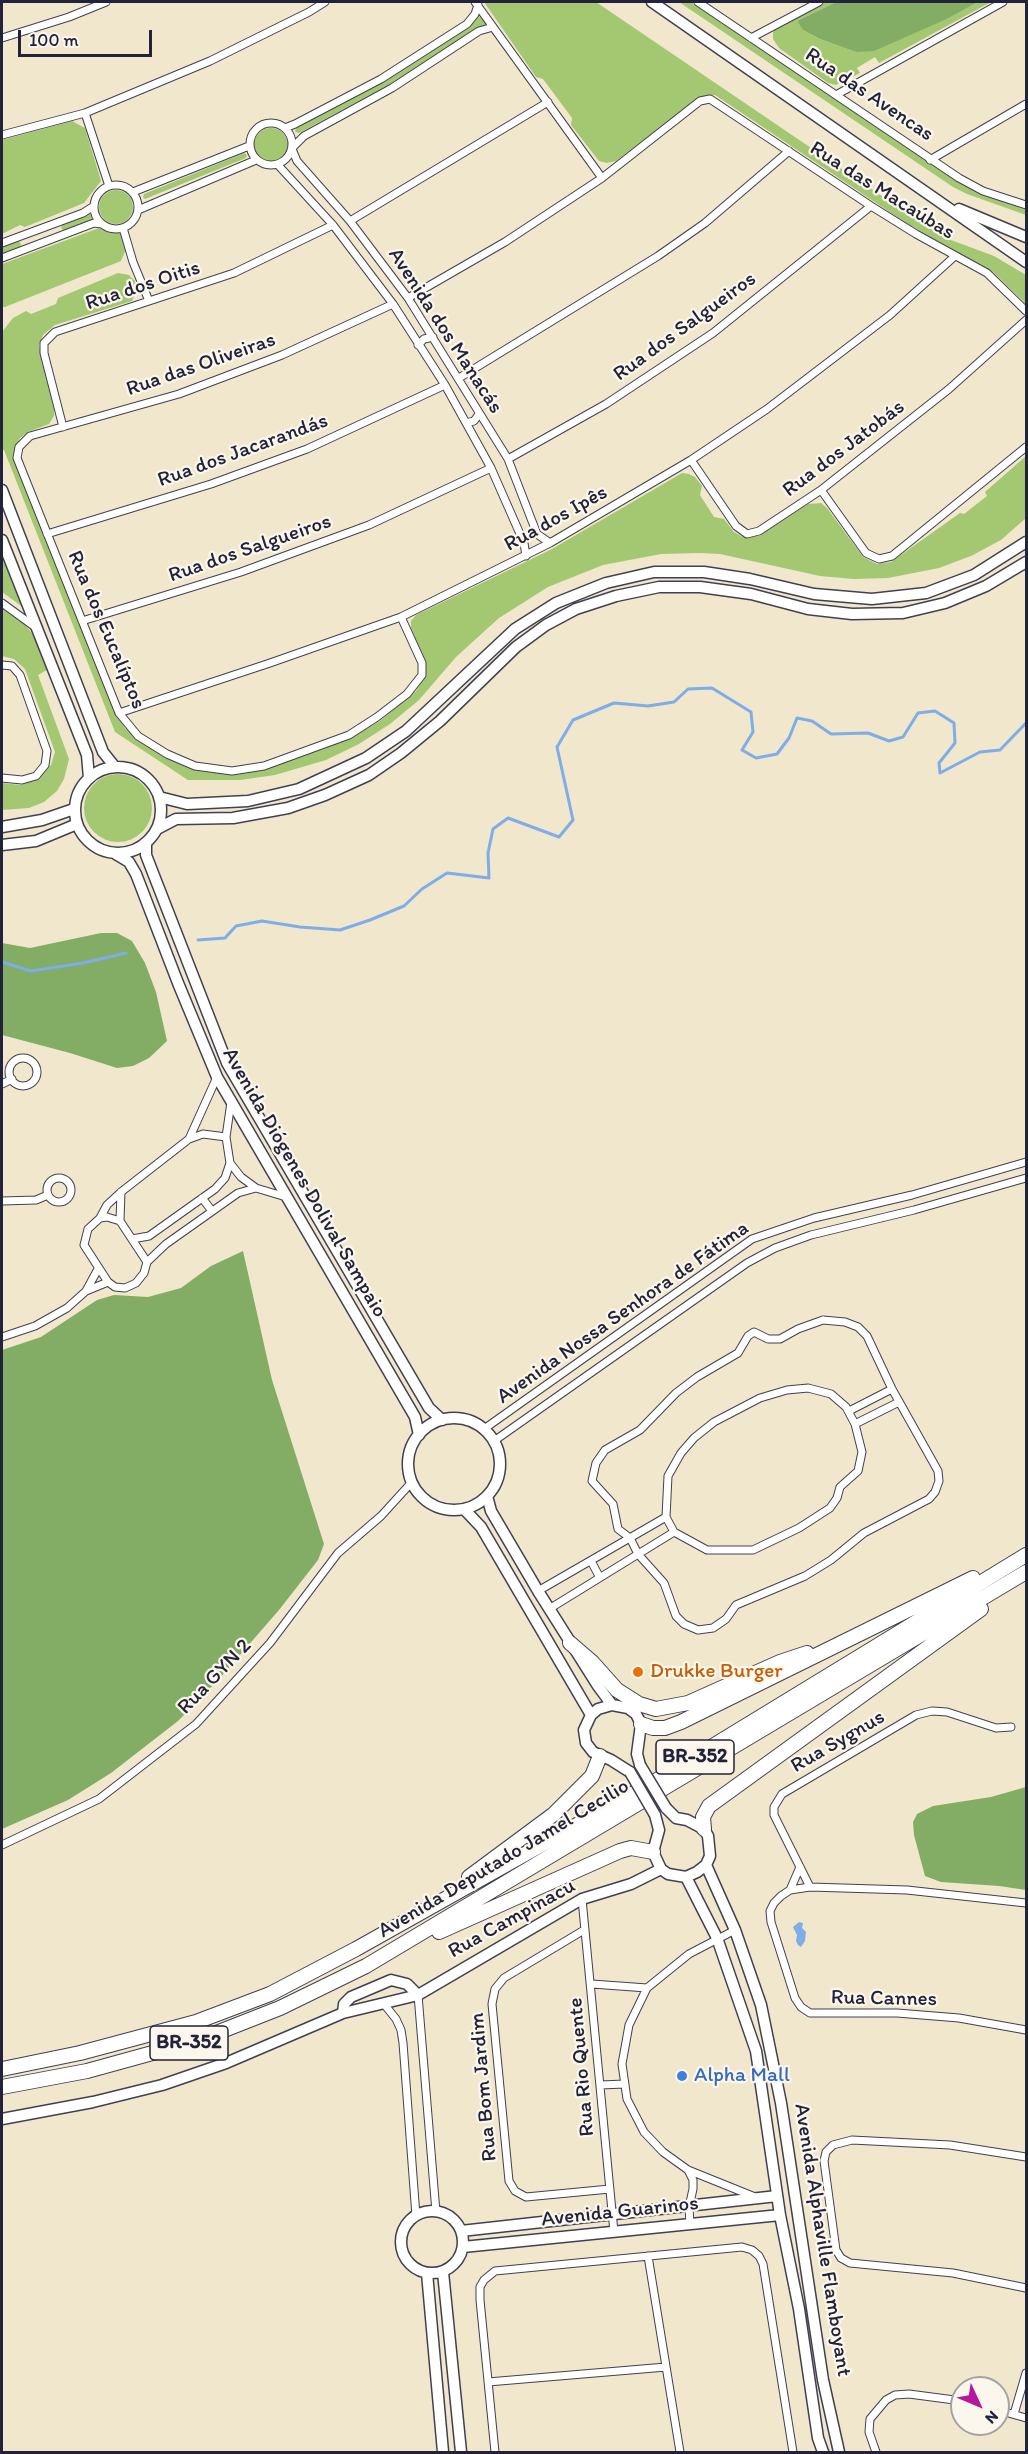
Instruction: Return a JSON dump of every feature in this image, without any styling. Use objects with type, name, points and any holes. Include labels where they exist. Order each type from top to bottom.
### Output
[{"type":"highway","points":[[641,1724],[653,1728],[665,1728],[681,1722],[1026,1554]]},
{"type":"highway","name":"Avenida Deputado Jamel Cecilio","points":[[2,2068],[80,2053],[196,2022],[270,1994],[356,1949],[657,1780],[1026,1554]]},
{"type":"highway","points":[[704,1829],[703,1817],[709,1806],[1026,1574]]},
{"type":"highway","name":"Avenida Deputado Jamel Cecilio","points":[[2,2087],[87,2072],[196,2041],[280,2008],[366,1966],[1026,1574]]},
{"type":"highway","points":[[570,1643],[592,1662],[617,1690],[639,1704],[656,1709],[688,1703],[780,1662],[840,1643]]},
{"type":"highway","points":[[356,1949],[462,1882],[554,1814],[592,1776],[600,1756]]},
{"type":"highway","points":[[366,1966],[483,1911],[620,1851],[631,1848],[653,1852]]},
{"type":"street","points":[[2,38],[69,17],[106,2]]},
{"type":"street","points":[[2,135],[85,113],[210,61],[325,2]]},
{"type":"street","points":[[652,2],[1026,262]]},
{"type":"street","name":"Rua das Avencas","points":[[698,2],[930,160],[983,191],[1026,205]]},
{"type":"street","points":[[752,38],[819,2]]},
{"type":"street","points":[[836,95],[1003,2]]},
{"type":"street","points":[[408,298],[505,242],[602,178],[476,3]]},
{"type":"street","points":[[285,128],[391,73],[467,24],[475,14],[476,3]]},
{"type":"street","points":[[292,148],[291,137],[285,128],[272,123],[258,127],[250,139],[249,146],[256,160],[266,165],[278,165],[304,136],[392,88],[479,31],[493,27]]},
{"type":"street","name":"Rua das Macaúbas","points":[[602,178],[700,101],[710,99],[871,206],[987,273],[1026,311]]},
{"type":"street","points":[[350,221],[548,102]]},
{"type":"street","points":[[930,160],[1026,104]]},
{"type":"street","points":[[85,113],[109,186]]},
{"type":"street","points":[[133,192],[249,146]]},
{"type":"street","name":"Avenida dos Manacás","points":[[292,148],[297,161],[350,221],[408,298],[508,459],[537,534],[550,543]]},
{"type":"street","points":[[459,378],[658,256],[705,223],[789,151]]},
{"type":"street","points":[[138,210],[256,160]]},
{"type":"street","name":"Avenida dos Manacás","points":[[278,165],[333,225],[362,263],[393,304],[445,385],[491,468],[524,543],[526,556]]},
{"type":"street","points":[[910,180],[963,211],[1026,236]]},
{"type":"street","points":[[2,258],[94,223],[116,229],[123,228],[133,221],[138,210],[133,192],[122,185],[109,186],[99,194],[94,206],[102,224]]},
{"type":"street","points":[[2,243],[83,213],[94,206]]},
{"type":"street","name":"Rua dos Salgueiros","points":[[508,459],[606,404],[713,333],[871,206]]},
{"type":"street","points":[[56,222],[60,235]]},
{"type":"street","name":"Rua dos Oitis","points":[[63,427],[44,353],[44,343],[55,332],[234,273],[333,225]]},
{"type":"street","points":[[123,228],[133,262],[149,301]]},
{"type":"street","points":[[21,235],[25,242],[25,249]]},
{"type":"street","points":[[1017,255],[1016,241],[1026,236]]},
{"type":"street","points":[[362,263],[371,262],[375,255]]},
{"type":"street","name":"Rua dos Ipês","points":[[119,713],[401,617],[550,543],[691,460],[766,409],[890,315],[955,256]]},
{"type":"street","name":"Rua das Oliveiras","points":[[19,447],[30,436],[178,394],[282,355],[393,304]]},
{"type":"street","name":"Rua dos Jatobás","points":[[691,460],[735,526],[747,534],[759,531],[821,490],[949,389],[1026,320]]},
{"type":"street","points":[[418,345],[424,339],[433,337]]},
{"type":"street","name":"Rua dos Jacarandás","points":[[47,534],[211,484],[307,449],[445,385]]},
{"type":"street","points":[[466,423],[474,421],[479,414]]},
{"type":"street","name":"Rua dos Eucalíptos","points":[[19,447],[17,458],[119,713],[138,736],[167,754],[195,766],[232,771],[264,766],[349,735],[407,694],[422,675],[422,663],[401,617]]},
{"type":"street","points":[[821,490],[866,553],[879,559],[892,556],[1026,447]]},
{"type":"street","name":"Rua dos Salgueiros","points":[[82,621],[241,572],[369,525],[491,468]]},
{"type":"street","points":[[2,490],[103,752],[115,767]]},
{"type":"street","points":[[2,540],[87,755],[89,778]]},
{"type":"street","points":[[159,797],[187,804],[248,801],[299,789],[366,758],[406,730],[515,629],[556,603],[606,583],[654,572],[704,572],[750,579],[814,594],[872,599],[926,592],[974,575],[1026,542]]},
{"type":"street","points":[[157,829],[160,816],[159,797],[150,780],[140,772],[115,767],[101,770],[81,786],[75,809],[77,825],[82,836],[102,850],[114,853],[136,849],[146,843],[157,829],[176,819],[233,818],[288,808],[326,795],[369,775],[401,753],[440,721],[516,648],[538,631],[576,609],[616,596],[659,587],[700,587],[751,594],[808,609],[852,614],[903,613],[945,603],[986,586],[1026,561]]},
{"type":"street","points":[[2,603],[35,627]]},
{"type":"street","points":[[2,665],[12,666],[20,675],[47,750],[45,765],[36,776],[22,780],[2,778]]},
{"type":"street","points":[[2,827],[42,820],[75,809]]},
{"type":"street","points":[[2,845],[36,841],[77,825]]},
{"type":"street","name":"Avenida Diógenes Dolival Sampaio","points":[[146,843],[146,855],[227,1063],[429,1408],[442,1420]]},
{"type":"street","name":"Avenida Diógenes Dolival Sampaio","points":[[114,853],[129,862],[136,874],[217,1077],[415,1417],[419,1435]]},
{"type":"street","points":[[17,1060],[30,1060],[36,1067],[35,1080],[27,1085],[18,1085],[12,1079],[11,1066],[17,1060]]},
{"type":"street","points":[[189,1139],[217,1077]]},
{"type":"street","points":[[2,1084],[12,1079]]},
{"type":"street","points":[[132,1239],[149,1236],[202,1198],[225,1178],[230,1163],[226,1137],[231,1102]]},
{"type":"street","points":[[226,1137],[203,1134],[189,1139],[107,1205],[100,1218],[88,1229],[84,1245],[98,1269],[115,1287],[125,1288],[136,1283],[144,1273],[147,1262],[166,1244],[238,1193],[256,1188]]},
{"type":"street","name":"Avenida Nossa Senhora de Fátima","points":[[484,1429],[752,1239],[814,1218],[912,1195],[1026,1162]]},
{"type":"street","points":[[230,1163],[256,1188],[286,1197]]},
{"type":"street","points":[[494,1441],[747,1263],[775,1248],[811,1235],[914,1210],[1026,1178]]},
{"type":"street","points":[[121,1192],[120,1221],[147,1262]]},
{"type":"street","points":[[2,1201],[36,1200],[48,1195]]},
{"type":"street","points":[[202,1198],[213,1211]]},
{"type":"street","points":[[100,1218],[107,1217],[120,1221]]},
{"type":"street","points":[[2,1337],[35,1326],[67,1308],[86,1291],[98,1269]]},
{"type":"street","points":[[86,1291],[108,1282]]},
{"type":"street","points":[[651,1311],[661,1324]]},
{"type":"street","points":[[823,1320],[845,1322],[858,1327],[867,1336],[892,1389],[938,1471],[939,1481],[935,1492],[929,1499],[864,1533],[831,1560],[805,1576],[736,1605],[726,1619],[712,1628],[698,1630],[684,1624],[676,1616],[664,1584],[638,1554],[630,1538],[618,1529],[613,1504],[592,1481],[596,1463],[605,1450],[640,1430],[676,1394],[697,1377],[738,1353],[748,1336],[754,1332],[768,1339],[780,1339],[798,1329],[823,1320]]},
{"type":"street","points":[[808,1388],[831,1394],[849,1412],[855,1424],[862,1452],[858,1471],[840,1487],[837,1498],[830,1508],[799,1528],[753,1550],[731,1551],[707,1550],[674,1532],[666,1517],[668,1476],[681,1453],[694,1438],[714,1422],[760,1398],[787,1390],[808,1388]]},
{"type":"street","points":[[849,1412],[892,1389]]},
{"type":"street","points":[[855,1424],[899,1402]]},
{"type":"street","points":[[457,1418],[472,1422],[484,1429],[494,1441],[499,1455],[500,1469],[496,1484],[487,1496],[477,1504],[464,1509],[448,1510],[433,1505],[420,1496],[408,1470],[409,1458],[419,1435],[429,1425],[457,1418]]},
{"type":"street","name":"Rua GYN 2","points":[[2,1845],[99,1799],[196,1724],[270,1643],[338,1553],[381,1516],[412,1482]]},
{"type":"street","points":[[487,1496],[491,1511],[538,1591],[612,1704]]},
{"type":"street","points":[[464,1509],[481,1527],[591,1715]]},
{"type":"street","points":[[538,1591],[666,1517]]},
{"type":"street","points":[[549,1609],[599,1576],[674,1532]]},
{"type":"street","points":[[591,1561],[599,1576]]},
{"type":"street","points":[[704,1829],[676,1818],[666,1808],[640,1766],[636,1754],[641,1724],[636,1714],[628,1708],[612,1704],[598,1709],[591,1715],[585,1730],[586,1743],[593,1752],[630,1772],[655,1815],[659,1830],[653,1852],[661,1869],[668,1874],[686,1877],[706,1865]]},
{"type":"street","name":"Rua Sygnus","points":[[810,1887],[774,1815],[774,1807],[782,1794],[916,1715],[947,1712],[996,1728],[1011,1727]]},
{"type":"street","name":"Avenida Alphaville Flamboyant","points":[[704,1829],[710,1845],[710,1856],[706,1865],[735,1930],[764,2016],[781,2103],[823,2380],[839,2452]]},
{"type":"street","name":"Rua Cannes","points":[[800,1867],[790,1890],[774,1902],[770,1911],[771,1922],[795,1998],[801,2007],[810,2013],[897,2013],[958,2018],[1026,2030]]},
{"type":"street","name":"Rua Campinacu","points":[[343,2013],[418,1995],[582,1899],[631,1884],[661,1869]]},
{"type":"street","name":"Avenida Alphaville Flamboyant","points":[[686,1877],[717,1938],[756,2051],[780,2215],[799,2309],[823,2452]]},
{"type":"street","points":[[790,1890],[810,1887],[918,1890],[1026,1903]]},
{"type":"street","name":"Rua Rio Quente","points":[[582,1899],[592,1984],[614,2232]]},
{"type":"street","name":"Rua Bom Jardim","points":[[584,1930],[504,1978],[495,1989],[492,2004],[509,2181],[515,2191],[526,2197],[610,2189]]},
{"type":"street","points":[[735,1930],[689,1954],[647,1988],[629,2025],[622,2064],[627,2099],[644,2132],[663,2152],[688,2170],[757,2198]]},
{"type":"street","points":[[2,2119],[93,2102],[162,2085],[226,2063],[343,2013],[345,2004],[351,1997],[391,1980],[407,1984],[418,1995],[436,2212]]},
{"type":"street","points":[[592,1984],[647,1988]]},
{"type":"street","points":[[384,2004],[396,2019],[403,2043],[416,2216]]},
{"type":"street","points":[[600,2085],[625,2084]]},
{"type":"street","points":[[1026,2157],[950,2145],[883,2140],[839,2142],[826,2152],[824,2161],[836,2250],[841,2258],[850,2263],[953,2272],[1026,2288]]},
{"type":"street","points":[[688,2170],[693,2180],[689,2206],[690,2224]]},
{"type":"street","name":"Avenida Guarinos","points":[[461,2231],[777,2196]]},
{"type":"street","points":[[426,2212],[436,2212],[451,2218],[461,2231],[463,2247],[456,2262],[443,2272],[427,2273],[417,2269],[409,2262],[403,2253],[401,2243],[408,2223],[416,2216],[426,2212]]},
{"type":"street","name":"Avenida Guarinos","points":[[463,2247],[780,2215]]},
{"type":"street","points":[[495,2452],[480,2287],[484,2280],[495,2271],[742,2247],[753,2250],[763,2264],[793,2452]]},
{"type":"street","points":[[648,2256],[680,2452]]},
{"type":"street","points":[[443,2272],[461,2452]]},
{"type":"street","points":[[427,2273],[443,2452]]},
{"type":"street","points":[[799,2309],[812,2307]]},
{"type":"street","points":[[488,2382],[666,2367]]},
{"type":"street","points":[[1014,2414],[1026,2373]]},
{"type":"street","points":[[876,2452],[868,2432],[870,2419],[886,2400],[895,2395],[930,2395],[950,2399]]},
{"type":"street","points":[[1010,2413],[1026,2418]]},
{"type":"green space","points":[[484,2],[596,2],[923,224],[951,240],[994,256],[1026,275],[1026,304],[993,272],[906,223],[715,95],[700,97],[616,161],[607,163],[599,161],[571,125],[572,118],[543,79],[536,77]]},
{"type":"green space","points":[[679,2],[691,2],[958,182],[1026,210],[1026,215],[953,187]]},
{"type":"green space","points":[[826,2],[836,2],[799,20],[803,30],[856,52],[949,18],[978,2],[991,2],[879,63],[875,57],[857,68],[860,73],[836,85],[828,83],[779,48],[773,39],[773,32],[777,26]]},
{"type":"green space","points":[[836,2],[978,2],[949,18],[874,51],[856,52],[820,39],[803,30],[798,22]]},
{"type":"green space","points":[[479,16],[486,23],[485,25],[390,84],[299,133],[295,132],[296,128],[387,80],[467,29]]},
{"type":"green space","points":[[72,121],[85,128],[101,181],[84,203],[25,227],[20,225],[2,234],[2,140]]},
{"type":"green space","points":[[271,128],[283,133],[288,145],[283,157],[271,162],[259,157],[254,145],[259,133]]},
{"type":"green space","points":[[244,153],[247,155],[246,158],[145,199],[143,197],[144,194]]},
{"type":"green space","points":[[116,190],[128,195],[133,207],[128,219],[116,224],[104,219],[99,207],[104,195]]},
{"type":"green space","points":[[90,213],[92,219],[64,231],[61,228],[63,223]]},
{"type":"green space","points":[[99,228],[110,233],[121,233],[126,249],[121,261],[2,307],[2,264]]},
{"type":"green space","points":[[18,240],[21,244],[20,248],[2,255],[2,247]]},
{"type":"green space","points":[[118,273],[129,275],[135,281],[137,289],[132,301],[55,325],[43,335],[39,345],[54,416],[49,424],[28,432],[20,438],[15,446],[14,455],[116,714],[125,728],[137,738],[166,757],[194,770],[232,774],[267,769],[350,738],[380,721],[416,691],[425,676],[426,664],[411,628],[411,621],[416,615],[552,549],[682,473],[695,477],[702,486],[700,495],[714,517],[724,519],[734,532],[743,537],[759,536],[808,504],[821,503],[863,557],[877,564],[891,562],[960,513],[964,514],[987,496],[985,492],[1026,456],[1026,518],[1001,540],[971,556],[939,568],[888,578],[854,579],[820,576],[720,554],[701,553],[661,554],[603,565],[548,587],[499,618],[456,657],[419,700],[390,724],[359,744],[326,760],[275,775],[240,780],[188,780],[115,732],[4,450],[2,450],[2,332],[13,318],[26,311],[31,314],[56,304],[58,298]]},
{"type":"green space","points":[[2,551],[24,608],[2,592]]},
{"type":"green space","points":[[2,607],[25,624],[33,635],[47,670],[38,675],[69,759],[64,779],[57,791],[44,802],[29,808],[2,810],[2,783],[21,785],[38,779],[51,765],[55,752],[25,669],[14,659],[2,656]]},
{"type":"green space","points":[[111,774],[125,774],[137,779],[147,789],[152,808],[147,827],[137,837],[125,842],[111,842],[99,837],[89,827],[84,815],[84,801],[89,789],[99,779]]},
{"type":"green space","points":[[101,933],[117,933],[132,941],[145,963],[156,992],[167,1041],[149,1058],[133,1066],[117,1068],[2,1035],[2,943],[30,948]]},
{"type":"green space","points":[[243,1251],[272,1380],[324,1544],[318,1560],[279,1610],[219,1679],[178,1721],[111,1773],[68,1800],[2,1829],[2,1350],[41,1337],[97,1300],[114,1295],[148,1297],[181,1288],[211,1266]]},
{"type":"green space","points":[[1026,1787],[1026,1890],[941,1882],[925,1876],[914,1835],[913,1822],[917,1814],[933,1806],[991,1797]]},
{"type":"water","points":[[799,1922],[803,1923],[802,1928],[806,1932],[805,1941],[801,1947],[796,1941],[797,1935],[793,1927]]},
{"type":"waterway","points":[[198,940],[225,938],[236,926],[262,921],[340,930],[404,906],[422,889],[447,873],[489,878],[488,853],[493,829],[508,818],[559,837],[573,820],[557,747],[573,720],[614,703],[648,706],[674,702],[688,689],[712,688],[751,712],[753,732],[742,750],[756,758],[777,754],[789,738],[797,718],[812,721],[831,734],[868,733],[889,741],[903,737],[918,713],[935,711],[954,723],[955,743],[939,763],[940,773],[980,752],[1000,750],[1026,723]]},
{"type":"waterway","points":[[2,962],[31,971],[83,963],[126,953]]},
{"type":"place","name":"Drukke Burger","points":[[638,1672]]},
{"type":"place","name":"Alpha Mall","points":[[682,2076]]}]
